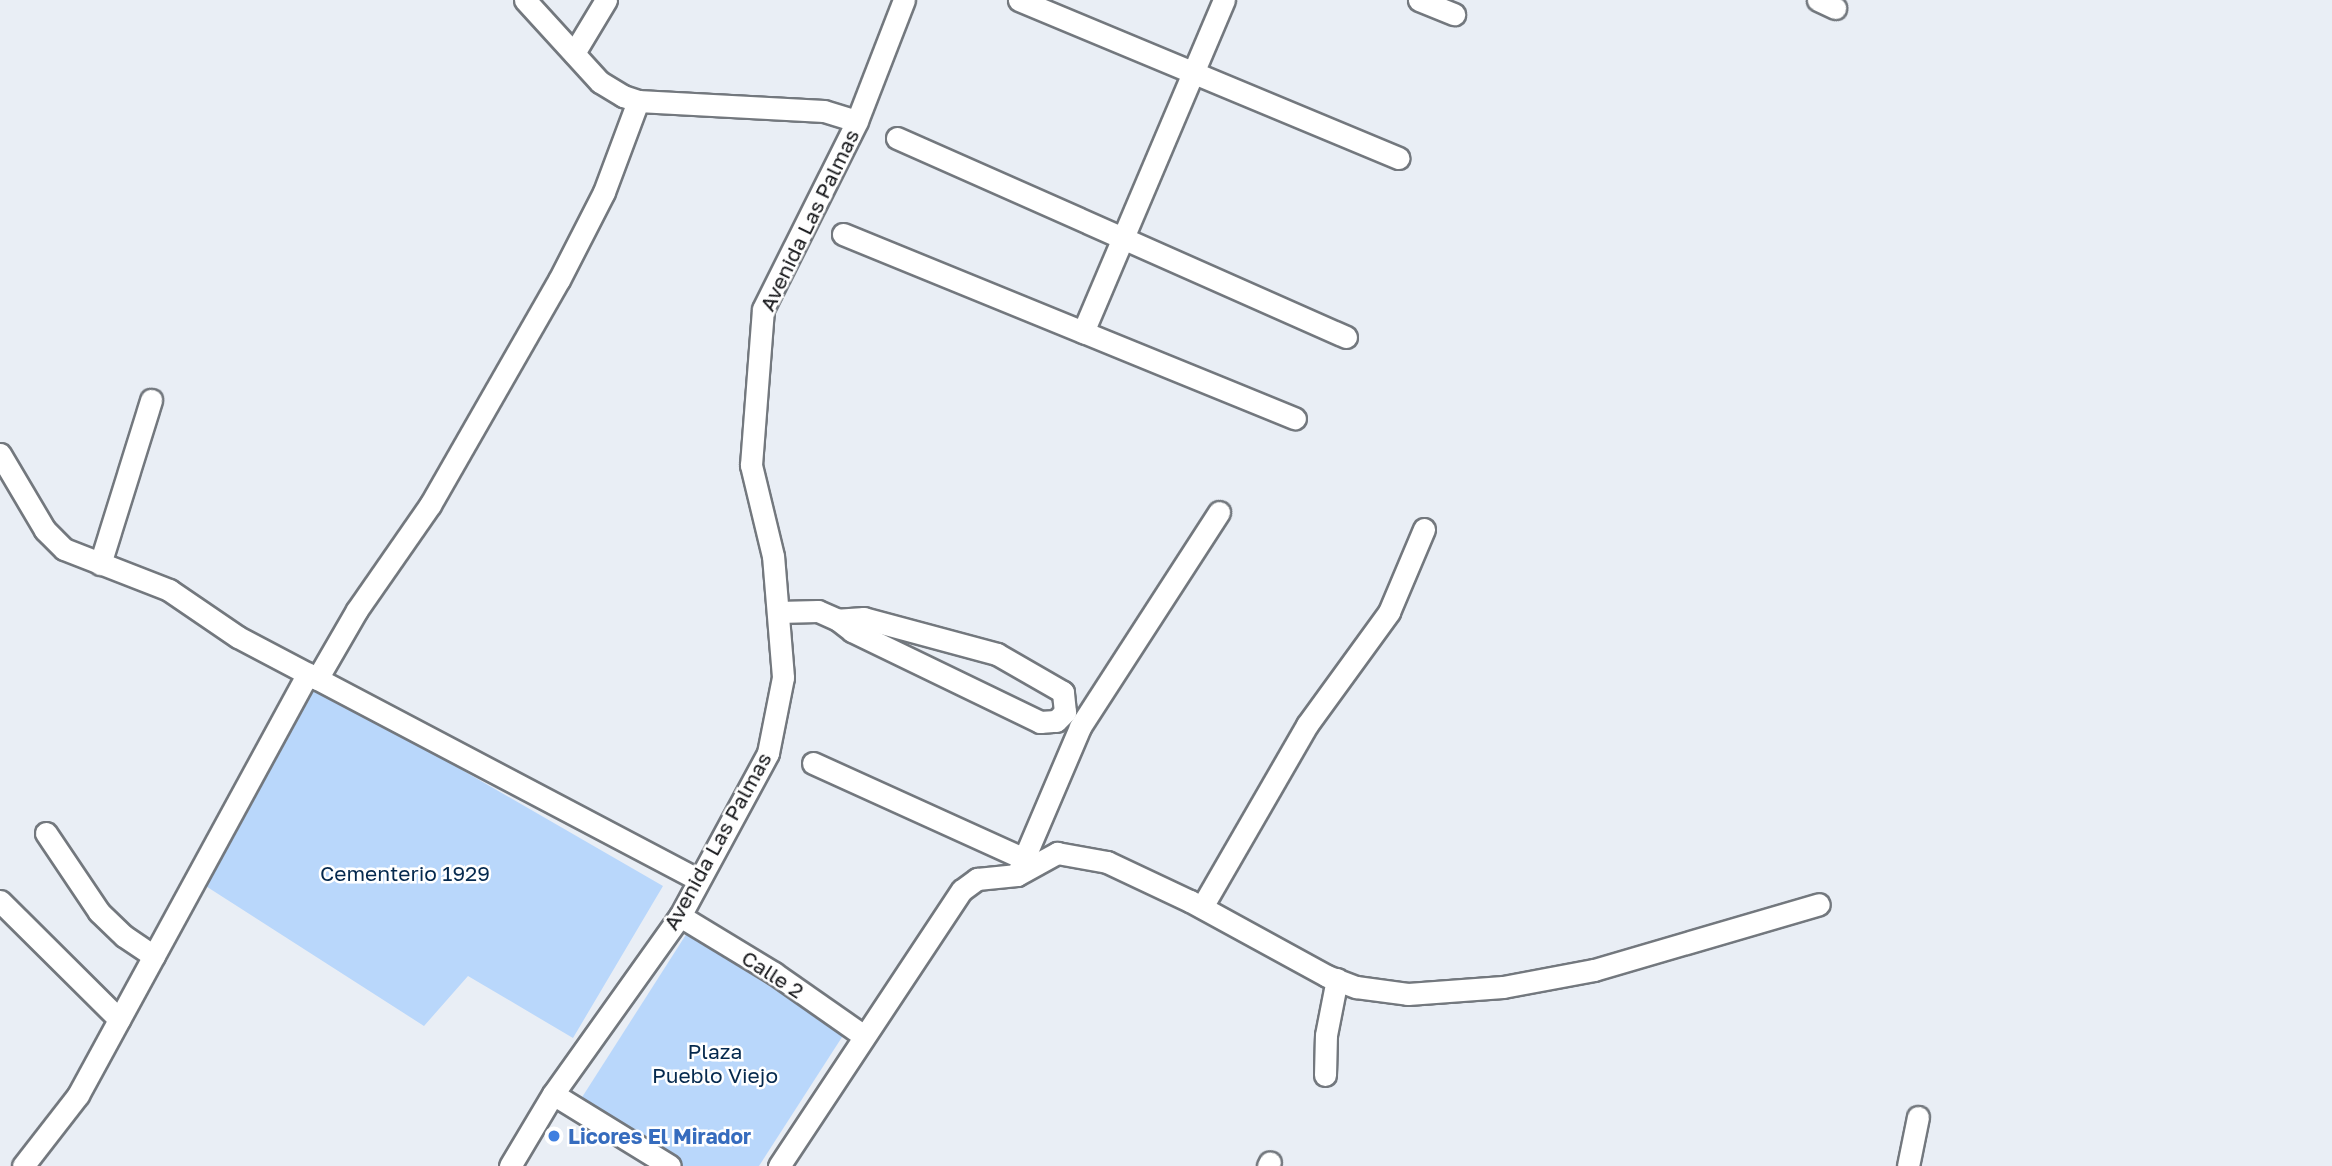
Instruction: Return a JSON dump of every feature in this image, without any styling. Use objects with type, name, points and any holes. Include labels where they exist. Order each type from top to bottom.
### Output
[{"type":"street","points":[[525,0],[610,90],[638,101],[824,111],[857,121]]},
{"type":"street","points":[[574,53],[606,0]]},
{"type":"street","name":"Avenida Las Palmas","points":[[510,1166],[553,1094],[680,916],[697,879],[768,753],[783,677],[773,556],[751,465],[763,309],[857,121],[904,0]]},
{"type":"street","points":[[1019,0],[1398,158]]},
{"type":"street","points":[[1083,332],[1224,0]]},
{"type":"street","points":[[1419,0],[1454,14]]},
{"type":"street","points":[[23,1166],[78,1095],[312,677],[430,505],[559,280],[609,180],[638,101]]},
{"type":"street","points":[[897,138],[1346,337]]},
{"type":"street","points":[[843,234],[1295,418]]},
{"type":"street","points":[[100,564],[151,400]]},
{"type":"street","points":[[0,455],[45,530],[64,549],[169,590],[238,637],[697,879]]},
{"type":"street","points":[[1019,867],[1080,727],[1219,512]]},
{"type":"street","points":[[1202,907],[1307,725],[1389,612],[1424,529]]},
{"type":"street","points":[[778,612],[818,611],[838,620],[852,631],[1040,722],[1056,721],[1065,712],[1063,692],[997,654],[864,618],[838,620]]},
{"type":"street","points":[[813,763],[1019,867]]},
{"type":"street","points":[[46,833],[99,912],[124,936],[154,956]]},
{"type":"street","points":[[779,1166],[962,890],[977,880],[1057,853],[1079,854],[1107,862],[1202,907],[1356,987],[1408,994],[1503,986],[1594,970],[1819,904]]},
{"type":"street","points":[[0,901],[119,1019]]},
{"type":"street","name":"Calle 2","points":[[680,916],[774,973],[864,1036]]},
{"type":"street","points":[[1325,1075],[1326,1035],[1337,979]]},
{"type":"street","points":[[553,1094],[670,1166]]},
{"type":"street","points":[[1908,1166],[1919,1117]]},
{"type":"green space","name":"Cementerio 1929","points":[[313,684],[663,886],[573,1038],[468,976],[424,1026],[201,883]]},
{"type":"green space","name":"Plaza Pueblo Viejo","points":[[687,933],[844,1034],[759,1166],[679,1166],[579,1102]]},
{"type":"place","name":"Licores El Mirador","points":[[554,1136]]}]
